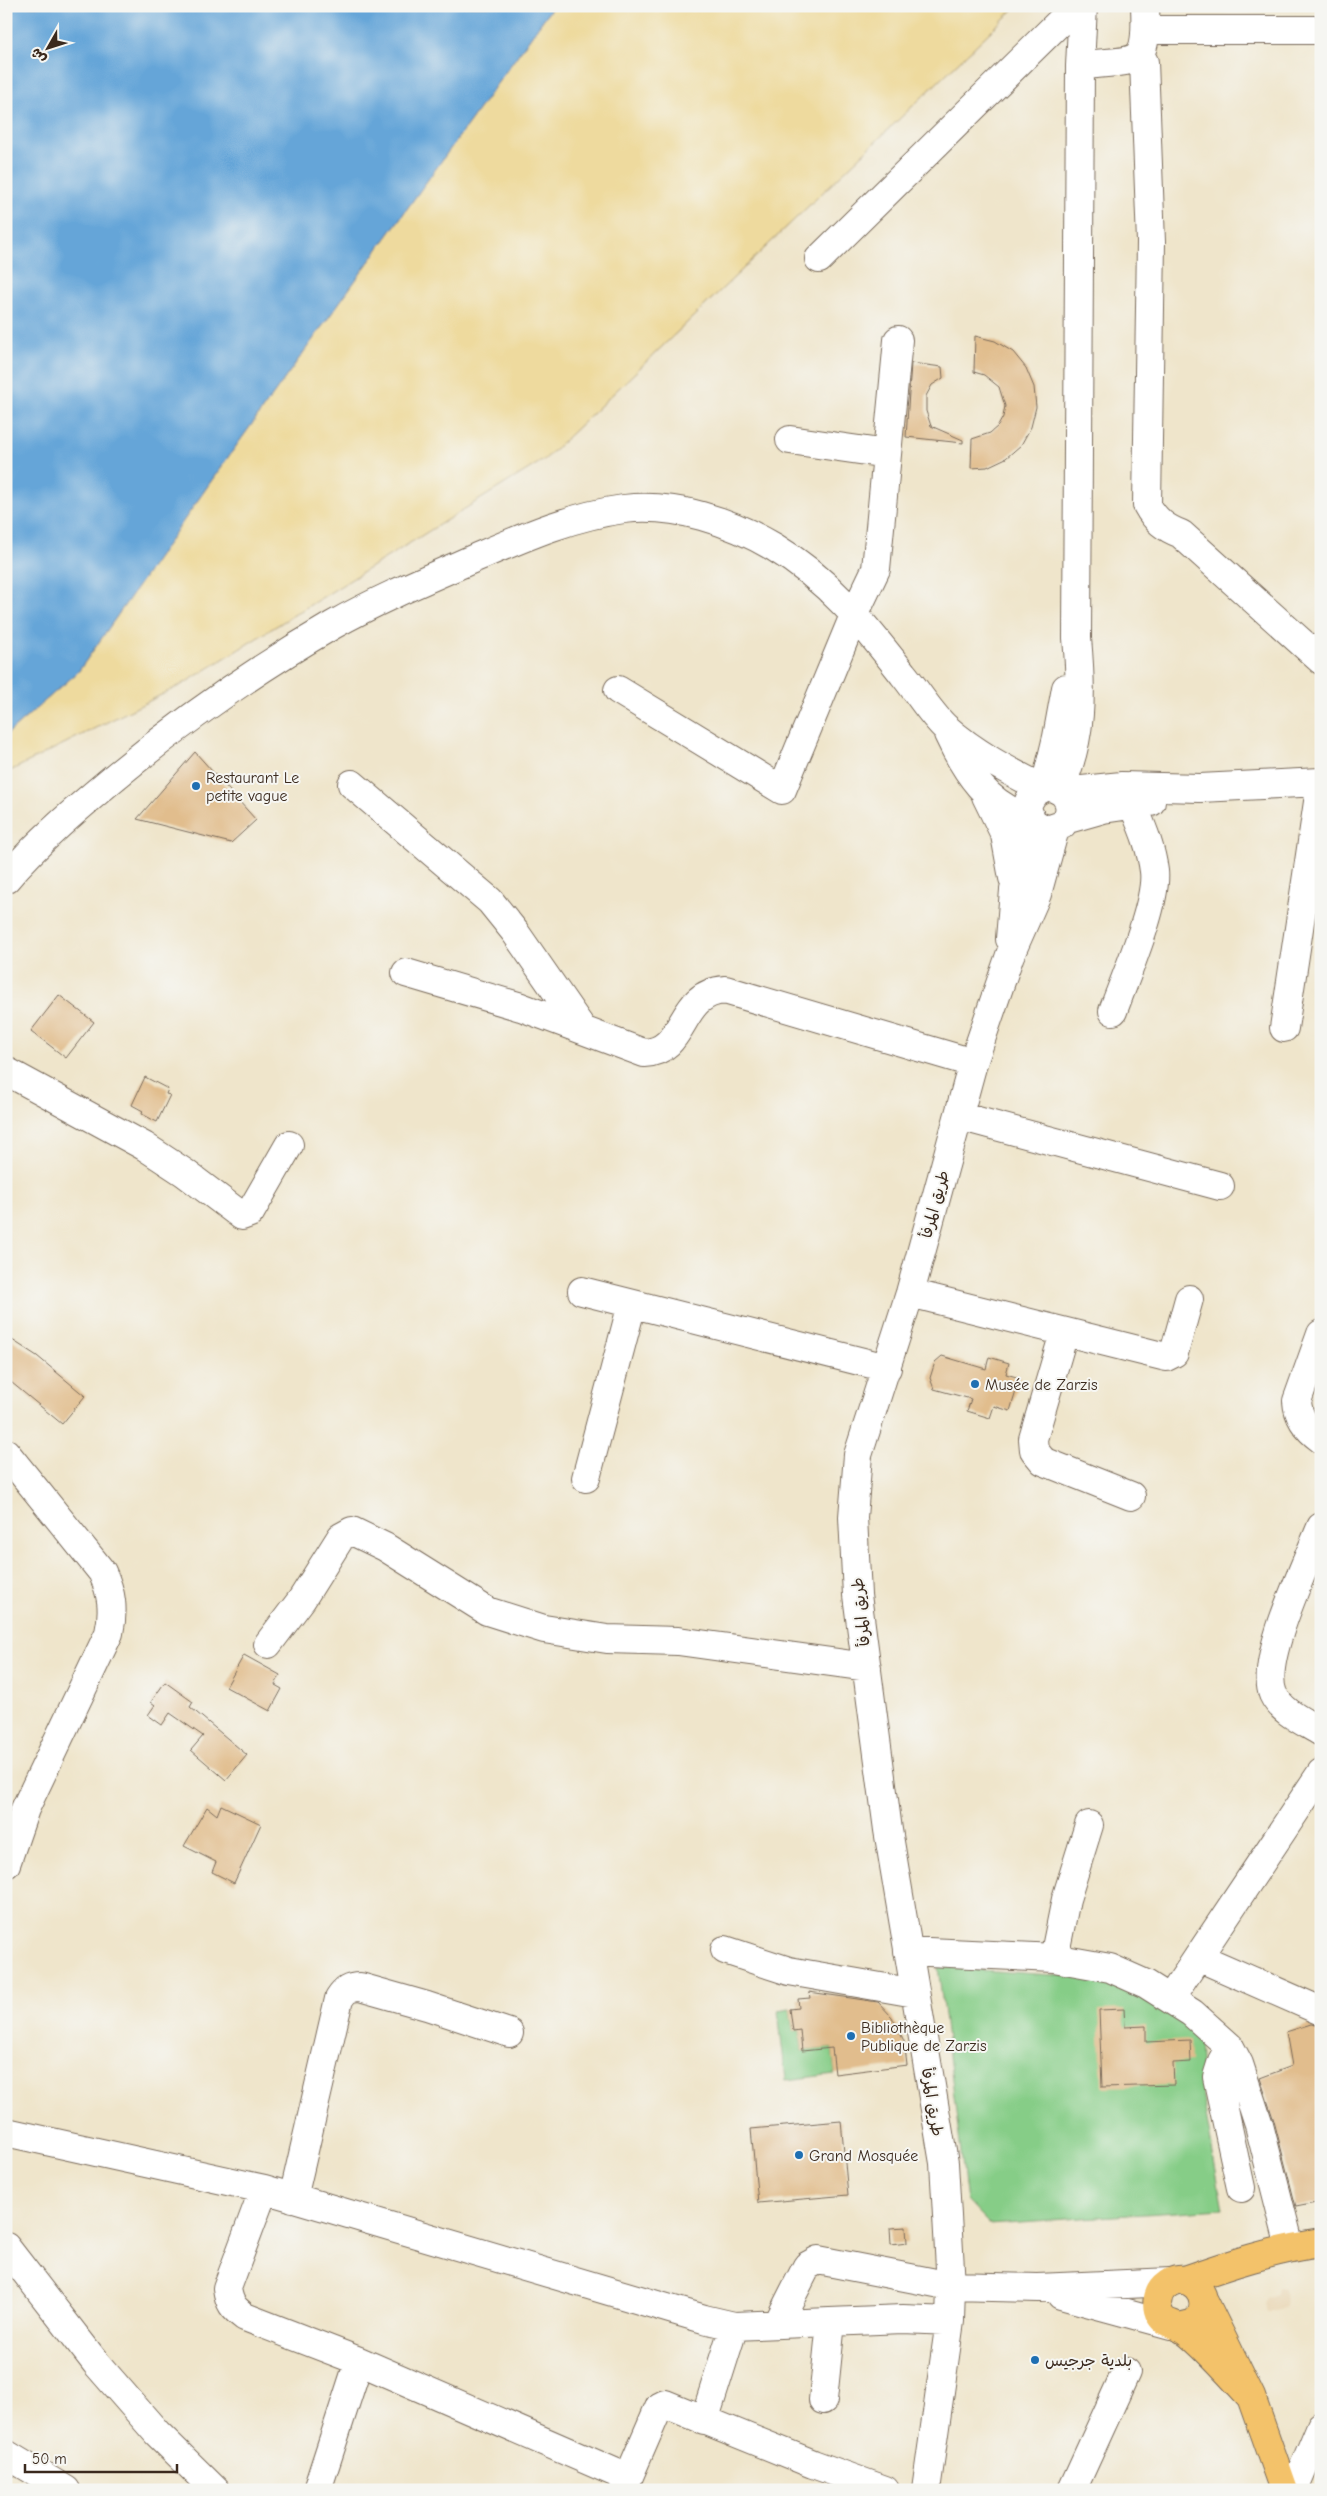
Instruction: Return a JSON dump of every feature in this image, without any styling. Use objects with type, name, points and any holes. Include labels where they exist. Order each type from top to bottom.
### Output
[{"type":"main road","points":[[1251,2397],[1175,2326],[1160,2315],[1157,2300],[1160,2292],[1191,2289],[1250,2257],[1290,2247],[1321,2243]]},
{"type":"main road","points":[[1175,2326],[1195,2323],[1200,2317],[1191,2289]]},
{"type":"main road","points":[[1191,2289],[1251,2397],[1284,2490]]},
{"type":"street","points":[[819,260],[1076,6]]},
{"type":"street","points":[[1083,6],[1124,47],[1144,62],[1151,242],[1146,506],[1154,518],[1169,530],[1181,534],[1321,660]]},
{"type":"street","points":[[1124,47],[1321,30]]},
{"type":"street","points":[[1052,789],[1077,638],[1124,47]]},
{"type":"street","points":[[618,690],[782,790],[855,613],[876,569],[898,340]]},
{"type":"street","points":[[790,440],[887,454]]},
{"type":"street","points":[[6,879],[80,806],[147,751],[261,668],[335,624],[403,589],[548,527],[586,516],[626,509],[660,508],[700,516],[733,526],[773,546],[812,572],[855,613],[944,726],[966,767],[994,810],[1005,836],[1012,862],[1014,890],[1010,955]]},
{"type":"street","points":[[944,726],[991,760],[1052,789],[1070,804],[1047,822],[1014,890]]},
{"type":"street","points":[[1047,822],[1028,809],[1029,800],[1034,793],[1052,789],[1148,785],[1200,788],[1321,782],[1284,1028]]},
{"type":"street","points":[[352,784],[490,901],[515,932],[583,1030]]},
{"type":"street","points":[[980,786],[1002,808],[1047,822],[1104,809],[1178,796],[1200,788]]},
{"type":"street","points":[[1114,1011],[1150,905],[1154,873],[1147,837],[1133,805]]},
{"type":"street","points":[[1010,955],[1037,894],[1047,822]]},
{"type":"street","name":"طريق المرفأ","points":[[926,2490],[950,2321],[952,2286],[944,2163],[888,1830],[857,1595],[853,1517],[858,1455],[910,1293],[973,1063],[1010,955]]},
{"type":"street","points":[[406,973],[521,1008],[644,1053],[655,1053],[672,1040],[701,996],[712,991],[725,990],[973,1063]]},
{"type":"street","points":[[6,1071],[144,1146],[185,1173],[242,1216],[250,1213],[289,1145]]},
{"type":"street","points":[[958,1116],[1220,1186]]},
{"type":"street","points":[[582,1291],[887,1368]]},
{"type":"street","points":[[910,1293],[1166,1357],[1174,1353],[1189,1299]]},
{"type":"street","points":[[586,1478],[632,1304]]},
{"type":"street","points":[[1064,1333],[1033,1439],[1034,1450],[1043,1461],[1131,1496]]},
{"type":"street","points":[[1321,1334],[1296,1401],[1297,1412],[1303,1422],[1311,1432],[1321,1439]]},
{"type":"street","points":[[6,1453],[102,1572],[110,1590],[113,1614],[109,1633],[25,1809],[6,1864]]},
{"type":"street","points":[[1321,1527],[1282,1626],[1271,1662],[1270,1683],[1273,1695],[1280,1705],[1321,1732]]},
{"type":"street","points":[[268,1644],[302,1598],[341,1537],[352,1531],[385,1547],[487,1611],[544,1628],[607,1638],[678,1641],[867,1667]]},
{"type":"street","points":[[1170,1999],[1321,1774]]},
{"type":"street","points":[[1054,1958],[1066,1899],[1089,1825]]},
{"type":"street","points":[[725,1950],[789,1972],[915,1994]]},
{"type":"street","points":[[908,1951],[1054,1958],[1110,1968],[1146,1984],[1192,2013],[1230,2047],[1239,2064],[1259,2125],[1290,2247]]},
{"type":"street","points":[[1198,1957],[1321,2011]]},
{"type":"street","points":[[293,2198],[339,1999],[344,1991],[351,1987],[360,1987],[510,2033]]},
{"type":"street","points":[[1230,2047],[1222,2061],[1217,2077],[1240,2188]]},
{"type":"street","points":[[6,2132],[264,2189],[694,2317],[734,2326],[778,2323],[950,2321]]},
{"type":"street","points":[[264,2189],[227,2288],[228,2300],[233,2308],[245,2317],[359,2361],[626,2484],[661,2405],[665,2404],[813,2464],[885,2490]]},
{"type":"street","points":[[6,2247],[96,2363],[157,2433],[214,2490]]},
{"type":"street","points":[[778,2323],[807,2266],[818,2260],[952,2286],[1191,2289]]},
{"type":"street","points":[[1038,2288],[1175,2326]]},
{"type":"street","points":[[823,2400],[831,2322]]},
{"type":"street","points":[[704,2421],[734,2326]]},
{"type":"street","points":[[317,2490],[359,2361]]},
{"type":"street","points":[[1072,2490],[1126,2372]]},
{"type":"street","points":[[1294,2490],[1321,2426]]},
{"type":"street","points":[[6,2454],[66,2490]]},
{"type":"shaded area","points":[[1278,2288],[1285,2289],[1286,2307],[1267,2314],[1265,2304],[1267,2298],[1277,2294]]},
{"type":"green space","points":[[938,1967],[1108,1979],[1200,2032],[1202,2093],[1223,2209],[989,2224],[967,2201]]},
{"type":"green space","points":[[790,2009],[793,2031],[800,2030],[802,2051],[832,2048],[835,2074],[786,2080],[778,2011]]},
{"type":"sand","points":[[553,6],[1017,6],[545,459],[183,684],[6,773],[6,735],[78,672],[221,467]]},
{"type":"water","points":[[6,6],[553,6],[221,467],[78,672],[6,735]]},
{"type":"building","points":[[975,336],[995,341],[1013,352],[1026,368],[1034,387],[1036,407],[1031,427],[1021,445],[1006,458],[987,467],[971,468],[972,439],[990,433],[998,426],[1003,417],[1005,406],[999,387],[984,375],[974,372]]},
{"type":"building","points":[[911,363],[942,367],[943,378],[932,385],[926,396],[926,411],[931,426],[963,440],[963,443],[906,437]]},
{"type":"building","name":"Restaurant Le petite vague","points":[[195,752],[256,820],[231,843],[137,819]]},
{"type":"building","points":[[59,995],[94,1022],[66,1058],[31,1031]]},
{"type":"building","points":[[145,1077],[168,1089],[166,1094],[170,1095],[157,1122],[142,1114],[143,1111],[132,1105]]},
{"type":"building","points":[[6,1336],[37,1356],[85,1396],[62,1424],[6,1378]]},
{"type":"building","name":"Musée de Zarzis","points":[[942,1356],[986,1369],[989,1357],[1009,1363],[1006,1374],[1020,1378],[1010,1411],[994,1406],[990,1418],[967,1411],[971,1399],[934,1389],[930,1378],[935,1362]]},
{"type":"building","points":[[244,1655],[280,1675],[275,1685],[282,1689],[270,1711],[226,1687]]},
{"type":"building","points":[[165,1682],[193,1702],[190,1707],[247,1755],[226,1780],[191,1750],[203,1736],[170,1713],[162,1725],[148,1715],[155,1705],[151,1702]]},
{"type":"building","points":[[221,1805],[261,1824],[234,1883],[212,1872],[216,1862],[184,1846],[207,1807],[217,1815]]},
{"type":"building","name":"Bibliothèque Publique de Zarzis","points":[[809,1992],[878,2002],[892,2017],[904,2041],[907,2065],[835,2074],[832,2048],[802,2051],[800,2030],[793,2031],[790,2009],[799,2008],[798,1999],[810,1998]]},
{"type":"building","points":[[1124,2009],[1125,2027],[1146,2026],[1146,2042],[1190,2040],[1191,2062],[1173,2063],[1174,2085],[1102,2087],[1099,2010]]},
{"type":"building","points":[[1311,2024],[1321,2026],[1321,2202],[1296,2207],[1274,2121],[1260,2078],[1292,2066],[1286,2032]]},
{"type":"building","name":"Grand Mosquée","points":[[841,2121],[848,2195],[758,2203],[751,2129]]},
{"type":"building","points":[[906,2227],[907,2243],[891,2245],[890,2228]]},
{"type":"place","name":"Restaurant Le petite vague","points":[[196,786]]},
{"type":"place","name":"Musée de Zarzis","points":[[975,1384]]},
{"type":"place","name":"Bibliothèque Publique de Zarzis","points":[[851,2036]]},
{"type":"place","name":"Grand Mosquée","points":[[799,2155]]},
{"type":"place","name":"بلدية جرجيس","points":[[1035,2360]]}]
